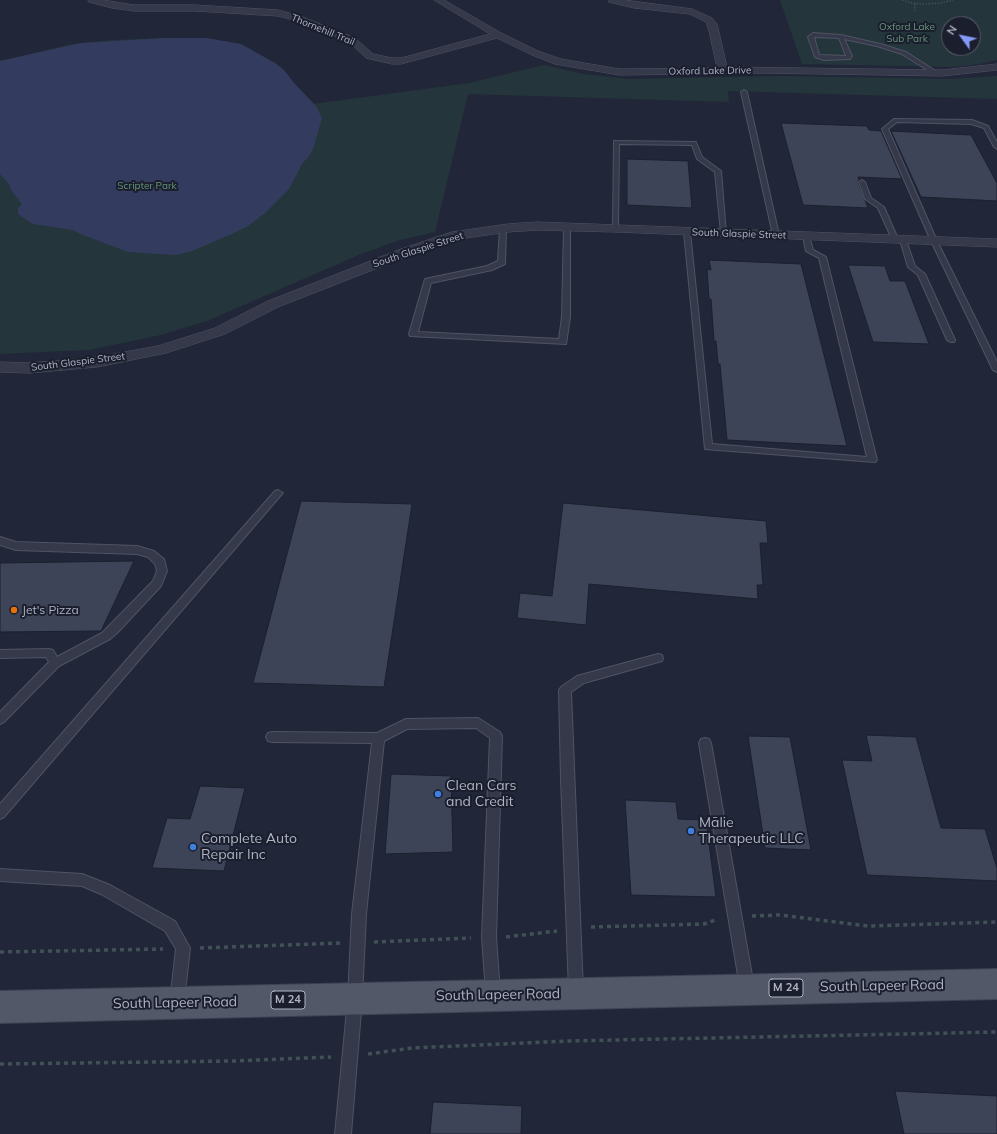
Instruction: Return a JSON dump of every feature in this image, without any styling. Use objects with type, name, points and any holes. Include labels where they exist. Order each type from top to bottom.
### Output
[{"type":"main road","name":"South Lapeer Road","points":[[0,1007],[997,984]]},
{"type":"street","name":"Thornehill Trail","points":[[92,0],[134,8],[195,8],[278,13],[297,18],[352,40],[360,45],[361,49],[370,56],[387,60],[400,61],[498,35]]},
{"type":"street","name":"Oxford Lake Drive","points":[[438,0],[498,35],[536,53],[559,62],[620,72],[771,70],[934,72],[997,67]]},
{"type":"street","points":[[612,0],[634,5],[692,12],[709,20],[714,31],[723,71]]},
{"type":"street","name":"South Glaspie Street","points":[[0,367],[29,368],[98,362],[161,350],[220,331],[273,304],[406,252],[457,235],[503,229],[537,226],[615,228],[997,243]]},
{"type":"lane","points":[[841,37],[849,56],[848,58],[824,58],[817,56],[811,37],[813,35],[841,37],[878,45],[904,53],[934,72]]},
{"type":"lane","points":[[744,92],[776,235]]},
{"type":"lane","points":[[997,147],[986,127],[972,122],[896,120],[885,129],[934,241],[997,370]]},
{"type":"lane","points":[[615,228],[616,142],[694,143],[699,158],[718,171],[724,233]]},
{"type":"lane","points":[[862,182],[868,199],[881,207],[899,239],[912,267],[921,274],[951,340]]},
{"type":"lane","points":[[503,229],[502,262],[489,268],[428,281],[413,334],[563,342],[566,317],[567,227]]},
{"type":"lane","points":[[687,232],[708,447],[872,460],[822,257],[810,251],[806,236]]},
{"type":"lane","points":[[0,813],[278,493]]},
{"type":"lane","points":[[0,541],[16,546],[137,550],[151,554],[160,562],[162,571],[157,583],[114,629],[106,636],[55,663],[0,719]]},
{"type":"lane","points":[[0,654],[49,653],[55,663]]},
{"type":"lane","points":[[576,993],[565,690],[581,679],[658,658]]},
{"type":"lane","points":[[272,737],[378,738],[406,724],[478,723],[496,736],[489,937],[493,995]]},
{"type":"lane","points":[[343,1134],[350,1056],[359,914],[378,738]]},
{"type":"lane","points":[[705,743],[748,989]]},
{"type":"lane","points":[[0,875],[82,880],[105,889],[170,926],[183,948],[176,1003]]},
{"type":"path","points":[[902,0],[915,4],[933,4],[954,0]]},
{"type":"path","points":[[915,4],[915,10]]},
{"type":"path","points":[[0,1064],[233,1061],[350,1056],[386,1053],[412,1048],[568,1041],[997,1032]]},
{"type":"green space","name":"Oxford Lake Sub Park","points":[[780,0],[997,0],[997,60],[980,64],[952,67],[802,64]]},
{"type":"green space","name":"Scripter Park","points":[[206,38],[241,44],[275,63],[284,70],[313,104],[469,83],[544,65],[584,74],[628,79],[782,76],[949,79],[997,76],[997,99],[728,91],[729,102],[468,94],[435,232],[400,240],[361,254],[207,321],[161,335],[89,350],[0,354],[0,61],[72,44],[113,40]]},
{"type":"water","points":[[165,38],[206,38],[241,44],[275,63],[284,70],[316,106],[322,118],[314,146],[310,155],[302,164],[289,189],[265,213],[248,226],[192,251],[175,255],[128,252],[72,230],[33,224],[18,214],[18,208],[22,204],[11,190],[9,184],[0,174],[0,61],[81,43]]},
{"type":"building","points":[[781,123],[867,126],[869,130],[881,131],[902,179],[858,177],[858,182],[868,208],[803,205]]},
{"type":"building","points":[[891,131],[971,135],[997,183],[997,201],[921,197]]},
{"type":"building","points":[[627,159],[688,161],[692,208],[627,205]]},
{"type":"building","points":[[709,260],[801,264],[847,446],[727,440],[720,364],[718,364],[716,341],[714,341],[711,299],[709,299],[707,269],[711,270]]},
{"type":"building","points":[[848,265],[885,266],[890,281],[905,281],[929,344],[873,342]]},
{"type":"building","points":[[301,501],[412,504],[384,687],[253,683]]},
{"type":"building","points":[[563,503],[766,521],[768,543],[760,543],[763,585],[757,585],[758,599],[589,584],[586,625],[517,618],[520,593],[552,596]]},
{"type":"building","points":[[134,561],[101,631],[0,632],[0,563]]},
{"type":"building","points":[[866,735],[916,737],[941,828],[985,829],[997,868],[997,881],[867,875],[842,760],[872,761]]},
{"type":"building","points":[[748,736],[790,737],[811,850],[765,848]]},
{"type":"building","points":[[391,774],[451,776],[453,852],[385,854]]},
{"type":"building","points":[[200,786],[245,788],[224,871],[152,868],[167,818],[190,819]]},
{"type":"building","points":[[625,800],[676,802],[678,819],[706,820],[716,897],[631,895]]},
{"type":"building","points":[[895,1091],[997,1096],[997,1134],[904,1134]]},
{"type":"building","points":[[433,1102],[522,1106],[521,1134],[430,1134]]},
{"type":"place","name":"Jet's Pizza","points":[[14,610]]},
{"type":"place","name":"Clean Cars and Credit","points":[[438,794]]},
{"type":"place","name":"Mālie Therapeutic LLC","points":[[691,831]]},
{"type":"place","name":"Complete Auto Repair Inc","points":[[193,847]]}]
